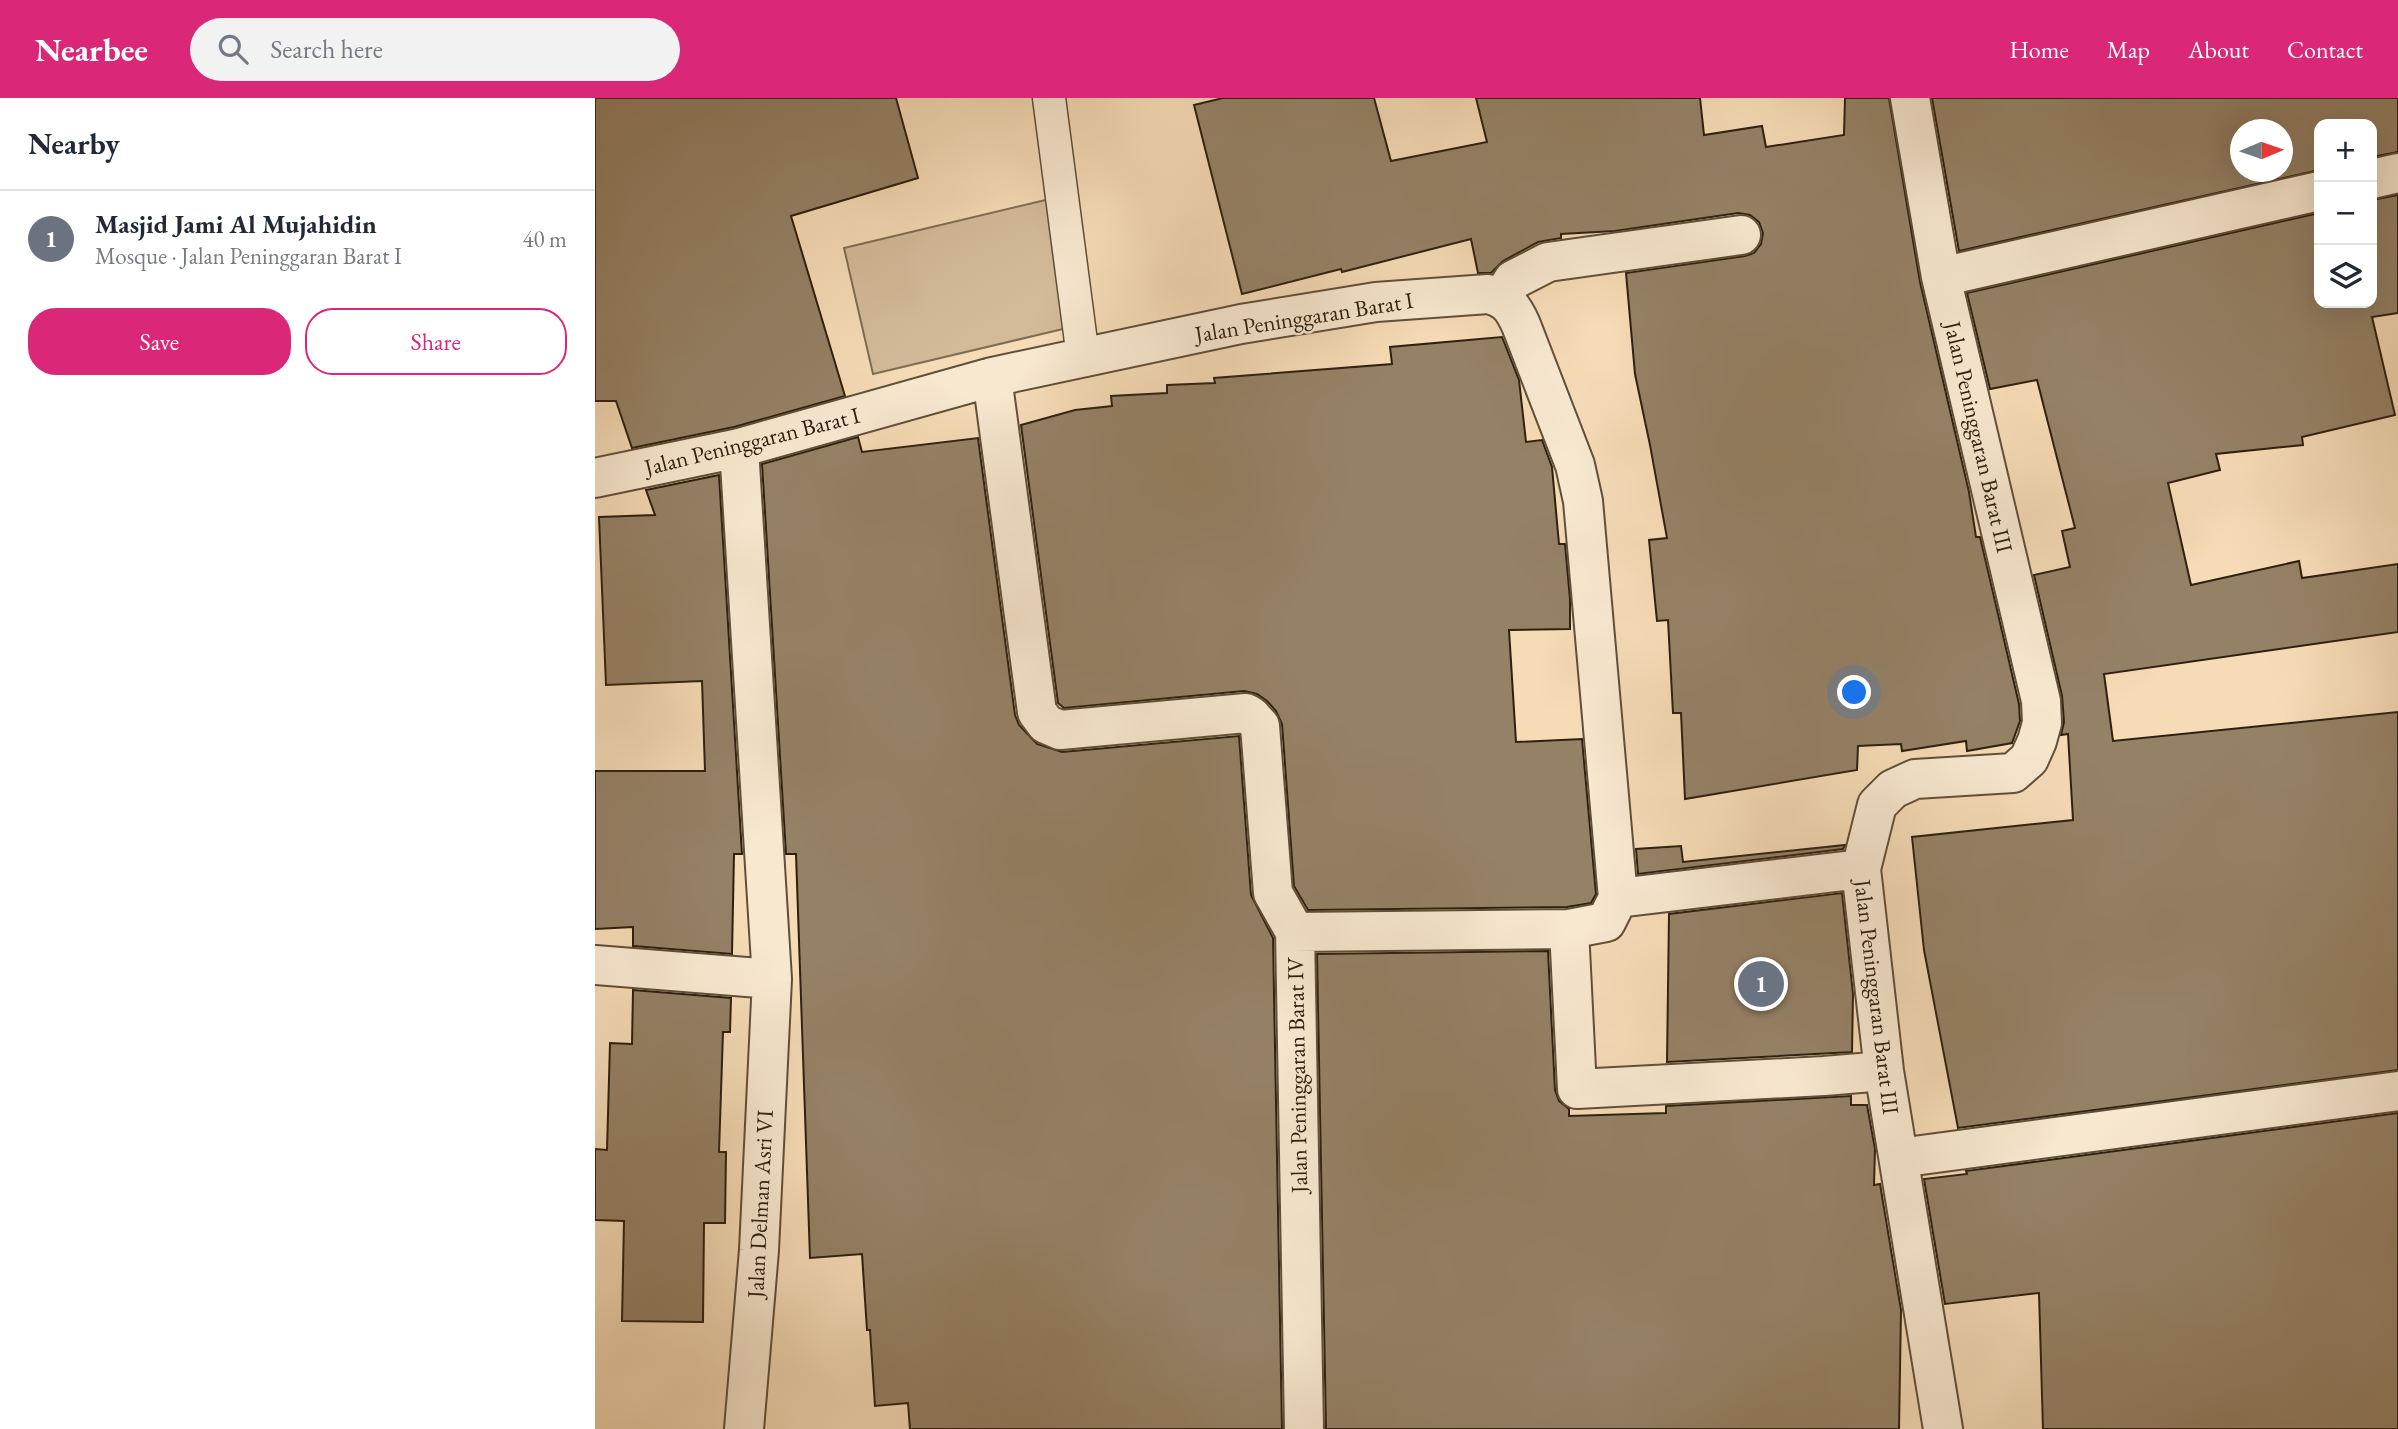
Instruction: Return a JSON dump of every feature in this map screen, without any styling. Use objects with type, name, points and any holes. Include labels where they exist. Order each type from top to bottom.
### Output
[{"type":"street","name":"Jalan Peninggaran Barat III","points":[[1910,98],[1941,277],[2041,701],[2042,723],[2029,759],[2013,773],[1915,779],[1893,789],[1877,805],[1861,869],[1884,1071],[1943,1429]]},
{"type":"street","points":[[2377,178],[2398,173]]},
{"type":"street","points":[[1941,277],[2314,192]]},
{"type":"street","points":[[1741,235],[1548,262],[1513,280],[1502,298],[1514,308],[1521,324],[1575,465],[1583,500],[1618,898],[1861,869]]},
{"type":"street","name":"Jalan Peninggaran Barat I","points":[[595,478],[739,448],[992,377],[1241,324],[1376,302],[1488,294],[1502,298]]},
{"type":"street","points":[[992,377],[1037,712],[1046,724],[1060,730],[1246,713],[1251,716],[1260,726],[1273,893],[1295,932]]},
{"type":"street","name":"Jalan Delman Asri VI","points":[[739,448],[772,979],[759,1250],[744,1429]]},
{"type":"street","name":"Jalan Peninggaran Barat IV","points":[[1304,1429],[1295,932],[1569,929],[1606,922],[1618,898]]},
{"type":"street","points":[[1569,929],[1577,1089],[1884,1071]]},
{"type":"street","points":[[595,965],[772,979]]},
{"type":"street","points":[[1899,1158],[2398,1091]]},
{"type":"lane","points":[[1049,98],[1083,357]]},
{"type":"shaded area","points":[[1054,198],[1084,324],[873,374],[844,248]]},
{"type":"building","points":[[595,98],[896,98],[918,178],[791,216],[845,396],[734,427],[632,448],[616,401],[595,401]]},
{"type":"building","points":[[1223,98],[1374,98],[1391,161],[1487,142],[1476,98],[1700,98],[1704,135],[1762,126],[1766,147],[1844,135],[1845,98],[1889,98],[1920,282],[1969,492],[1976,537],[1980,537],[2019,704],[2020,721],[2012,743],[1967,751],[1966,741],[1902,751],[1901,744],[1858,746],[1857,770],[1685,799],[1681,713],[1673,713],[1668,620],[1657,621],[1649,540],[1667,538],[1635,374],[1626,273],[1754,253],[1761,244],[1763,233],[1759,222],[1750,215],[1738,213],[1615,231],[1561,234],[1561,238],[1538,242],[1503,261],[1491,273],[1478,273],[1471,239],[1242,294],[1194,105]]},
{"type":"building","points":[[1932,98],[2398,98],[2398,152],[2377,156],[2377,119],[2314,119],[2314,171],[2293,176],[2293,119],[2230,119],[2230,182],[2266,182],[1959,251]]},
{"type":"building","points":[[2398,195],[2398,313],[2372,317],[2395,415],[2302,437],[2303,445],[2216,454],[2220,470],[2168,483],[2191,585],[2299,561],[2302,578],[2398,564],[2398,632],[2104,674],[2113,741],[2398,712],[2398,1070],[1958,1128],[1924,950],[1912,837],[2073,820],[2068,734],[2061,735],[2064,722],[2062,696],[2034,575],[2070,567],[2062,531],[2075,528],[2037,380],[1990,389],[1967,293],[2314,214],[2314,308],[2377,308],[2377,199]]},
{"type":"building","points":[[1502,337],[1519,380],[1526,442],[1542,440],[1552,467],[1559,544],[1565,544],[1570,599],[1570,629],[1509,630],[1516,742],[1582,739],[1596,894],[1591,903],[1567,907],[1308,910],[1294,886],[1282,724],[1267,701],[1257,694],[1244,691],[1064,708],[1058,703],[1021,425],[1075,410],[1112,406],[1111,396],[1167,393],[1167,385],[1215,383],[1214,378],[1392,364],[1390,347]]},
{"type":"building","points":[[858,437],[862,452],[978,438],[1015,715],[1019,725],[1037,744],[1062,752],[1239,736],[1251,895],[1273,938],[1282,1429],[910,1429],[908,1403],[875,1406],[862,1254],[810,1258],[796,854],[786,854],[762,464]]},
{"type":"building","points":[[719,475],[742,854],[734,854],[732,954],[633,946],[633,927],[595,929],[595,771],[705,771],[702,681],[606,685],[599,517],[655,515],[646,490]]},
{"type":"building","points":[[1845,845],[1843,849],[1638,874],[1636,849],[1681,846],[1683,862]]},
{"type":"building","points":[[1842,893],[1853,994],[1852,1052],[1667,1062],[1669,914]]},
{"type":"building","points":[[1548,951],[1555,1090],[1559,1101],[1569,1109],[1569,1116],[1666,1113],[1666,1106],[1851,1096],[1851,1105],[1867,1105],[1875,1149],[1874,1185],[1880,1184],[1901,1310],[1899,1429],[1326,1429],[1317,954]]},
{"type":"building","points":[[633,990],[731,998],[730,1032],[723,1032],[719,1152],[726,1152],[725,1223],[704,1223],[703,1322],[622,1321],[624,1221],[595,1220],[595,1149],[607,1150],[610,1043],[632,1044]]},
{"type":"building","points":[[2398,1113],[2398,1429],[2043,1429],[2039,1293],[1945,1304],[1924,1179],[1967,1174],[1966,1171]]},
{"type":"place","name":"Masjid Jami Al Mujahidin","points":[[1761,984]]}]
